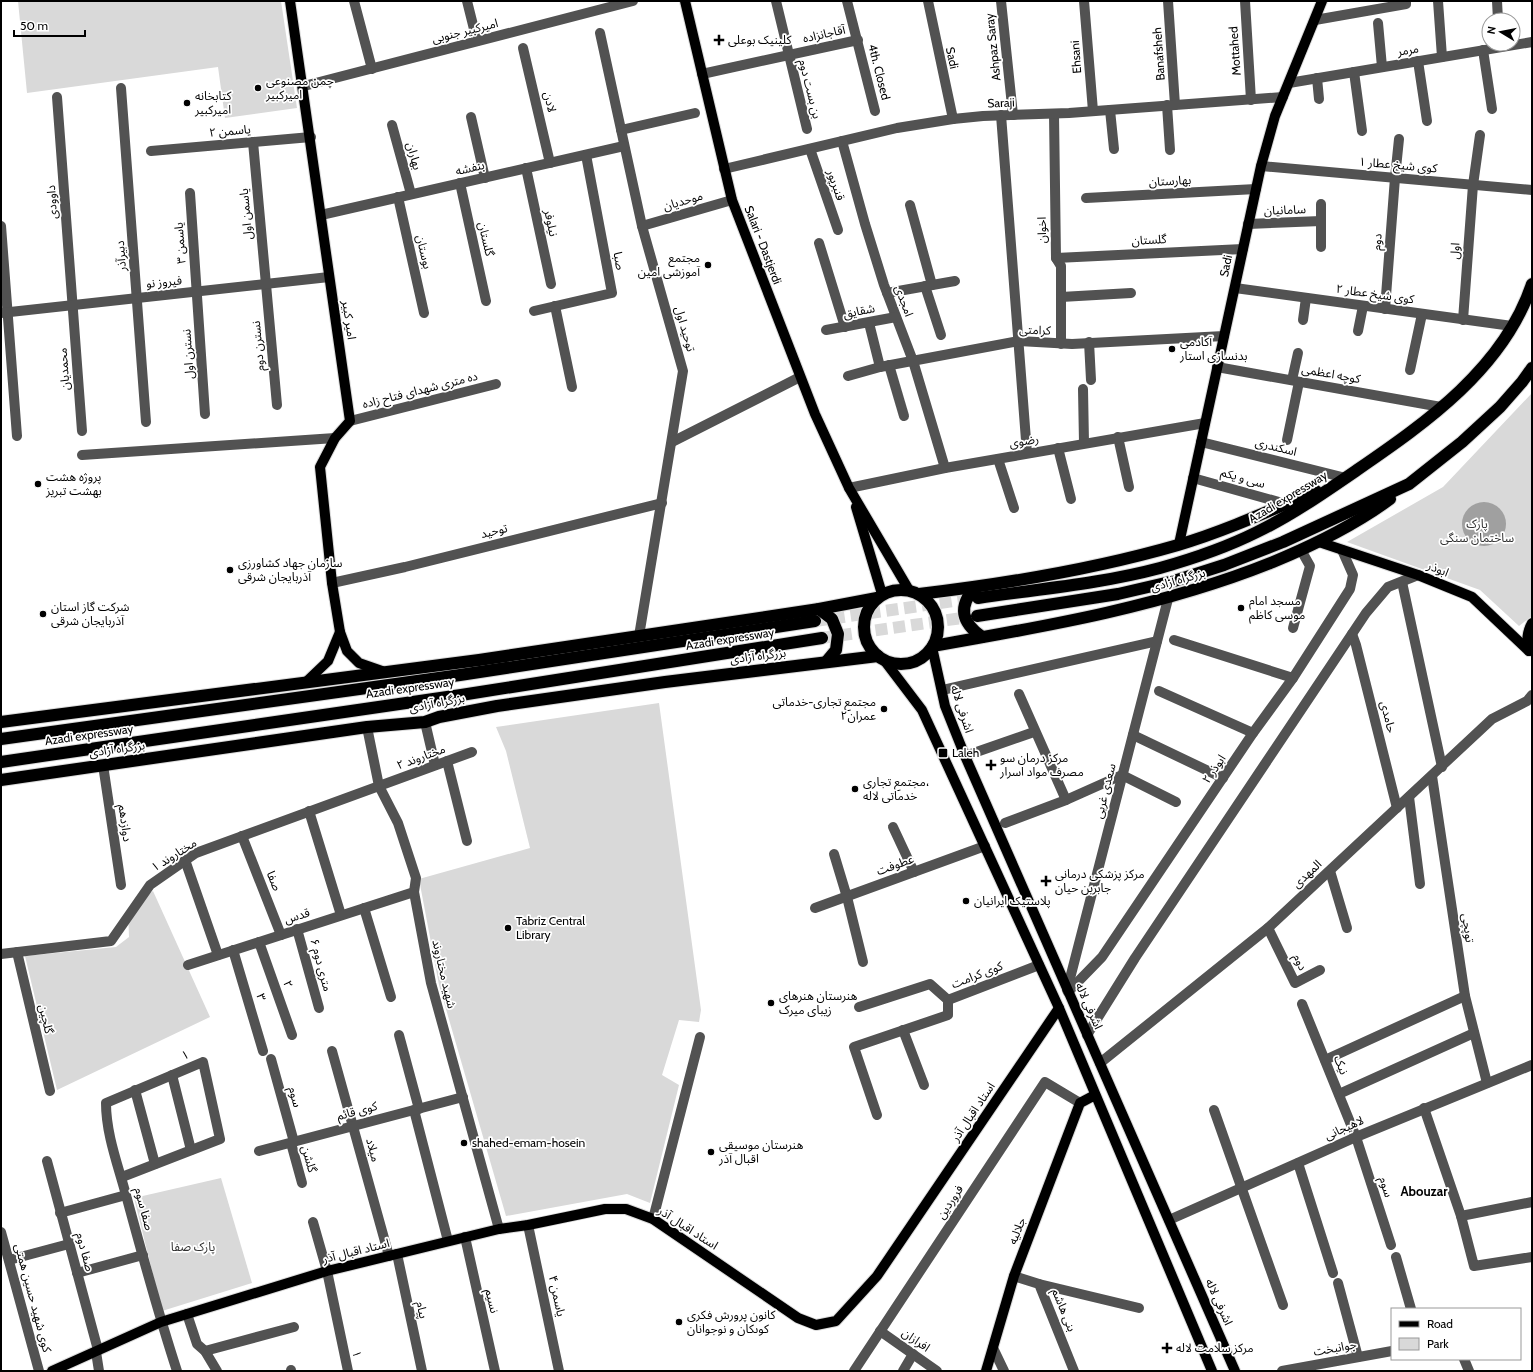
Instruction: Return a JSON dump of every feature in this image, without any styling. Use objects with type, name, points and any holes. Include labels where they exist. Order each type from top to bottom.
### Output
[{"type":"highway","name":"Azadi expressway","points":[[976,592],[1114,578],[1160,568],[1257,533],[1294,512],[1343,480],[1411,432],[1472,379],[1499,348],[1525,306],[1532,284]]},
{"type":"highway","points":[[976,616],[1118,594],[1174,581],[1224,565],[1283,542],[1409,484],[1462,442],[1515,390],[1532,368]]},
{"type":"highway","points":[[1,722],[479,660],[639,636],[817,615],[899,589],[914,592],[976,592],[1124,560],[1179,544],[1286,504],[1343,480]]},
{"type":"highway","name":"بزرگراه آزادی","points":[[932,646],[982,638],[1168,599],[1231,579],[1318,542],[1371,513],[1409,484]]},
{"type":"highway","points":[[880,596],[867,612],[863,629],[866,641],[872,651],[881,658],[904,664],[915,661],[925,655],[932,646],[937,635],[938,623],[935,611],[928,601],[914,592]]},
{"type":"highway","points":[[976,592],[965,598],[964,615],[970,628],[982,638]]},
{"type":"highway","name":"Azadi expressway","points":[[1,739],[460,676],[817,615]]},
{"type":"highway","points":[[817,615],[832,619],[838,634],[836,650],[826,662]]},
{"type":"highway","name":"Azadi expressway","points":[[1,762],[460,695],[822,638]]},
{"type":"highway","name":"بزرگراه آزادی","points":[[1,780],[367,727],[425,722],[439,717],[497,706],[665,682],[826,662],[881,658]]},
{"type":"highway","points":[[430,666],[460,676],[479,660]]},
{"type":"highway","points":[[439,717],[460,695],[497,706]]},
{"type":"main road","name":"Salari - Dastjerdi","points":[[685,1],[732,200],[800,377],[849,488],[880,596]]},
{"type":"main road","name":"Sadi","points":[[1179,544],[1261,166],[1275,116],[1322,1]]},
{"type":"main road","name":"امیر کبیر","points":[[293,2],[350,421]]},
{"type":"main road","points":[[1515,390],[1532,380]]},
{"type":"main road","points":[[350,421],[335,438],[320,467],[332,583],[340,632],[347,651],[355,660],[365,666],[385,672]]},
{"type":"main road","name":"Salari - Dastjerdi","points":[[849,488],[914,592]]},
{"type":"main road","name":"ابوذر","points":[[1318,542],[1418,575],[1472,597],[1530,654]]},
{"type":"main road","points":[[1530,654],[1528,633],[1532,623]]},
{"type":"main road","points":[[306,682],[328,661],[340,632]]},
{"type":"main road","name":"اشرفی لاله","points":[[932,646],[945,706],[965,756],[1235,1371]]},
{"type":"main road","points":[[881,658],[922,710],[1059,1008],[1212,1371]]},
{"type":"main road","name":"استاد اقبال آذر","points":[[52,1371],[64,1369],[97,1351],[161,1322],[327,1271],[499,1229],[528,1226],[604,1209],[626,1209],[653,1219],[798,1318],[816,1325],[836,1321],[876,1276],[1059,1008]]},
{"type":"main road","points":[[1080,1103],[1095,1095]]},
{"type":"main road","name":"جلالیه","points":[[986,1371],[1014,1276],[1080,1103]]},
{"type":"street","points":[[354,1],[372,68]]},
{"type":"street","points":[[467,1],[477,41]]},
{"type":"street","name":"امیرکبیر جنوبی","points":[[304,86],[633,1]]},
{"type":"street","name":"بن بست دوم","points":[[776,1],[807,129]]},
{"type":"street","name":"4th. Closed","points":[[847,1],[875,111]]},
{"type":"street","name":"Sadi","points":[[928,1],[953,119]]},
{"type":"street","name":"Ashpaz Saray","points":[[1001,1],[1013,115]]},
{"type":"street","name":"Ehsani","points":[[1084,1],[1093,111]]},
{"type":"street","name":"Banafsheh","points":[[1168,1],[1171,105],[1170,150]]},
{"type":"street","name":"Mottahed","points":[[1245,1],[1251,100]]},
{"type":"street","points":[[1315,20],[1406,4],[1406,1]]},
{"type":"street","points":[[1438,1],[1442,57]]},
{"type":"street","points":[[1497,1],[1498,12]]},
{"type":"street","points":[[1378,23],[1382,67]]},
{"type":"street","name":"توحید اول","points":[[600,33],[642,226],[683,371],[639,636]]},
{"type":"street","name":"آقاجانزاده","points":[[702,74],[858,40]]},
{"type":"street","name":"مرمر","points":[[1521,43],[1532,42]]},
{"type":"street","name":"لادن","points":[[523,48],[550,163]]},
{"type":"street","name":"مرمر","points":[[1289,83],[1481,50]]},
{"type":"street","points":[[1483,52],[1492,109]]},
{"type":"street","points":[[1418,61],[1427,121]]},
{"type":"street","points":[[1354,72],[1362,131]]},
{"type":"street","points":[[1317,78],[1319,99]]},
{"type":"street","name":"دبیرآذر","points":[[121,88],[146,422]]},
{"type":"street","name":"Saraji","points":[[724,169],[897,128],[953,119],[1054,114],[1283,97]]},
{"type":"street","name":"داوودی","points":[[57,98],[73,306]]},
{"type":"street","points":[[1110,110],[1114,149]]},
{"type":"street","points":[[621,130],[695,113]]},
{"type":"street","name":"اخوان","points":[[1054,114],[1056,258],[1061,266],[1061,344]]},
{"type":"street","points":[[1002,116],[1027,453]]},
{"type":"street","points":[[471,118],[485,178]]},
{"type":"street","name":"بهاران","points":[[392,125],[411,194]]},
{"type":"street","name":"اول","points":[[1463,320],[1473,184],[1480,135]]},
{"type":"street","name":"یاسمن ۲","points":[[151,151],[311,137]]},
{"type":"street","name":"دوم","points":[[1385,309],[1394,178],[1399,139]]},
{"type":"street","name":"امجدی","points":[[842,141],[850,174],[887,293],[913,361],[945,468]]},
{"type":"street","name":"یاسمن اول","points":[[253,142],[266,284]]},
{"type":"street","name":"بنفشه","points":[[321,214],[624,146]]},
{"type":"street","name":"قنبرپور","points":[[810,149],[838,230]]},
{"type":"street","name":"صبا","points":[[534,311],[612,293],[586,155]]},
{"type":"street","name":"کوی شیخ عطار ۱","points":[[1261,166],[1532,190]]},
{"type":"street","name":"نیلوفر","points":[[526,168],[551,284]]},
{"type":"street","name":"گلستان","points":[[460,183],[486,301]]},
{"type":"street","name":"بهارستان","points":[[1086,198],[1256,190]]},
{"type":"street","name":"یاسمن ۳","points":[[190,193],[196,292]]},
{"type":"street","name":"بوستان","points":[[398,197],[424,313]]},
{"type":"street","name":"موحدیان","points":[[642,226],[732,200]]},
{"type":"street","points":[[1321,204],[1321,247]]},
{"type":"street","points":[[910,205],[928,286],[941,335]]},
{"type":"street","name":"سامانیان","points":[[1248,224],[1322,221]]},
{"type":"street","points":[[1,226],[5,313],[17,436]]},
{"type":"street","points":[[819,243],[844,327]]},
{"type":"street","name":"گلستان","points":[[1056,258],[1243,249]]},
{"type":"street","name":"فیروز نو","points":[[5,313],[330,277]]},
{"type":"street","points":[[887,293],[955,281]]},
{"type":"street","name":"نسترن دوم","points":[[266,284],[277,406]]},
{"type":"street","name":"کوی شیخ عطار ۲","points":[[1234,288],[1512,326]]},
{"type":"street","name":"نسترن اول","points":[[196,292],[205,414]]},
{"type":"street","points":[[1061,297],[1130,293]]},
{"type":"street","points":[[1303,320],[1306,298]]},
{"type":"street","name":"محمدیان","points":[[73,306],[82,431]]},
{"type":"street","points":[[555,306],[572,387]]},
{"type":"street","points":[[1358,331],[1363,306]]},
{"type":"street","points":[[1410,370],[1422,314]]},
{"type":"street","name":"شقایق","points":[[826,330],[896,317]]},
{"type":"street","points":[[869,322],[884,366],[904,416]]},
{"type":"street","name":"کرامتی","points":[[848,376],[884,366],[1019,341],[1061,344],[1224,336]]},
{"type":"street","points":[[1089,342],[1092,380]]},
{"type":"street","points":[[1287,440],[1298,353]]},
{"type":"street","name":"کوچه اعظمی","points":[[1217,367],[1441,406]]},
{"type":"street","points":[[672,442],[800,377]]},
{"type":"street","name":"ده متری شهدای فتاح زاده","points":[[350,421],[496,384]]},
{"type":"street","points":[[1083,389],[1084,443]]},
{"type":"street","name":"رضوی","points":[[849,488],[1027,453],[1205,423]]},
{"type":"street","points":[[1118,437],[1129,487]]},
{"type":"street","points":[[82,455],[335,438]]},
{"type":"street","name":"اسکندری","points":[[1201,442],[1343,480]]},
{"type":"street","points":[[1058,448],[1071,499]]},
{"type":"street","points":[[998,459],[1014,508]]},
{"type":"street","name":"سی و یکم","points":[[1193,478],[1286,504]]},
{"type":"street","name":"توحید","points":[[332,583],[405,567],[662,503]]},
{"type":"street","points":[[1293,628],[1310,566],[1301,550]]},
{"type":"street","name":"ابوذر ۲","points":[[1068,991],[1102,957],[1253,733],[1293,678],[1350,589],[1353,575],[1342,550]]},
{"type":"street","points":[[1088,1035],[1135,958],[1366,613],[1388,587],[1418,575]]},
{"type":"street","points":[[1402,582],[1442,767]]},
{"type":"street","name":"سعدی غربی","points":[[1068,991],[1168,599]]},
{"type":"street","name":"حامدی","points":[[1352,634],[1398,808]]},
{"type":"street","points":[[1174,640],[1293,678]]},
{"type":"street","points":[[942,690],[1157,641]]},
{"type":"street","points":[[1159,691],[1253,733]]},
{"type":"street","points":[[1019,694],[1066,800]]},
{"type":"street","name":"المهدی","points":[[1100,1063],[1268,928],[1492,719],[1530,699]]},
{"type":"street","points":[[425,722],[435,766]]},
{"type":"street","name":"شهید مختاروند","points":[[367,727],[379,786],[398,823],[416,878],[414,892],[432,983],[499,1229]]},
{"type":"street","points":[[965,756],[1031,733]]},
{"type":"street","points":[[1133,736],[1223,778]]},
{"type":"street","name":"مختاروند ۲","points":[[379,786],[472,752]]},
{"type":"street","points":[[447,761],[466,841]]},
{"type":"street","name":"دوازدهم","points":[[103,765],[121,885]]},
{"type":"street","points":[[1005,823],[1066,800],[1122,775],[1176,802]]},
{"type":"street","name":"توپچی","points":[[1432,776],[1465,996],[1487,1083]]},
{"type":"street","name":"مختاروند ۱","points":[[1,954],[111,941],[150,885],[196,853],[379,786]]},
{"type":"street","points":[[1409,796],[1420,884]]},
{"type":"street","points":[[309,811],[341,916]]},
{"type":"street","points":[[893,827],[914,872]]},
{"type":"street","name":"صفا","points":[[242,836],[281,935]]},
{"type":"street","name":"عطوفت","points":[[815,908],[985,846]]},
{"type":"street","points":[[834,854],[847,897],[863,962]]},
{"type":"street","points":[[185,860],[218,955]]},
{"type":"street","points":[[1330,871],[1347,928]]},
{"type":"street","name":"قدس","points":[[188,965],[414,892]]},
{"type":"street","points":[[364,908],[391,997]]},
{"type":"street","name":"دوم","points":[[1268,928],[1295,983],[1320,970]]},
{"type":"street","name":"۶ متری دوم","points":[[297,930],[319,1008]]},
{"type":"street","name":"۲","points":[[259,942],[292,1035]]},
{"type":"street","name":"۳","points":[[233,950],[263,1051]]},
{"type":"street","name":"گلچین","points":[[17,952],[50,1091]]},
{"type":"street","name":"کوی کرامت","points":[[859,1007],[930,984],[948,1000],[1039,965]]},
{"type":"street","points":[[1325,1060],[1465,996]]},
{"type":"street","points":[[877,1115],[854,1047],[948,1015],[948,1000]]},
{"type":"street","name":"نیک","points":[[1302,1004],[1356,1137]]},
{"type":"street","points":[[903,1030],[924,1085]]},
{"type":"street","points":[[1339,1094],[1474,1033]]},
{"type":"street","points":[[399,1035],[448,1241]]},
{"type":"street","points":[[653,1219],[700,1037]]},
{"type":"street","name":"میلاد","points":[[332,1051],[353,1126],[393,1255]]},
{"type":"street","name":"سوم","points":[[271,1059],[292,1142]]},
{"type":"street","name":"۱","points":[[106,1103],[203,1062],[220,1139],[191,1150]]},
{"type":"street","name":"لاهیجانی","points":[[1169,1220],[1356,1137],[1532,1065]]},
{"type":"street","points":[[122,1177],[191,1150],[172,1075]]},
{"type":"street","name":"فروردین","points":[[854,1371],[1045,1082],[1080,1103]]},
{"type":"street","points":[[135,1090],[155,1164]]},
{"type":"street","name":"کوی قائم","points":[[258,1151],[463,1097]]},
{"type":"street","name":"صفا سوم","points":[[106,1103],[106,1118],[126,1194],[161,1322],[177,1371]]},
{"type":"street","points":[[1424,1108],[1461,1216],[1474,1266],[1532,1256]]},
{"type":"street","points":[[1214,1110],[1283,1305]]},
{"type":"street","name":"سوم","points":[[1356,1137],[1391,1245]]},
{"type":"street","name":"گلشن","points":[[292,1142],[302,1183]]},
{"type":"street","name":"صفا دوم","points":[[47,1161],[97,1351],[99,1371]]},
{"type":"street","points":[[1298,1163],[1334,1273]]},
{"type":"street","points":[[60,1213],[126,1194]]},
{"type":"street","points":[[1461,1216],[1532,1202]]},
{"type":"street","points":[[313,1222],[327,1271]]},
{"type":"street","name":"یاسمن ۴","points":[[528,1226],[559,1371]]},
{"type":"street","name":"کوی شهید حسین همتی","points":[[1,1232],[39,1371]]},
{"type":"street","name":"نسیم","points":[[465,1237],[494,1371]]},
{"type":"street","points":[[9,1260],[69,1244]]},
{"type":"street","points":[[77,1273],[143,1255]]},
{"type":"street","name":"پیام","points":[[393,1255],[422,1371]]},
{"type":"street","points":[[1396,1257],[1411,1308]]},
{"type":"street","name":"۱","points":[[327,1271],[348,1371]]},
{"type":"street","name":"بنی هاشم","points":[[1014,1276],[1039,1284],[1074,1371]]},
{"type":"street","points":[[1338,1283],[1358,1357]]},
{"type":"street","points":[[1039,1284],[1139,1308]]},
{"type":"street","points":[[187,1314],[197,1344],[205,1351],[217,1371]]},
{"type":"street","points":[[205,1351],[294,1326]]},
{"type":"street","name":"افرازان","points":[[880,1331],[937,1371]]},
{"type":"street","points":[[993,1348],[1004,1371]]},
{"type":"street","name":"جوانبخت","points":[[1282,1371],[1391,1351]]},
{"type":"street","points":[[903,1371],[913,1354]]},
{"type":"street","points":[[1464,1360],[1469,1371]]},
{"type":"green space","points":[[18,1],[281,1],[297,108],[225,118],[218,67],[27,93]]},
{"type":"green space","name":"پارک ساختمان سنگی","points":[[1532,393],[1532,616],[1519,626],[1480,590],[1347,542],[1443,487]]},
{"type":"green space","points":[[659,703],[701,1010],[699,1022],[679,1020],[662,1075],[679,1085],[650,1203],[627,1194],[506,1216],[439,985],[419,879],[530,848],[506,751],[496,727]]},
{"type":"green space","points":[[153,891],[210,1017],[57,1090],[25,956],[116,947],[129,937],[128,909]]},
{"type":"green space","name":"پارک صفا","points":[[221,1178],[252,1283],[162,1311],[134,1198]]},
{"type":"shaded area","points":[[1484,502],[1496,506],[1502,512],[1506,524],[1502,536],[1496,542],[1484,546],[1472,542],[1466,536],[1462,524],[1466,512],[1472,506]]},
{"type":"tunnel","points":[[815,621],[975,598]]},
{"type":"tunnel","points":[[822,638],[976,616]]},
{"type":"place","name":"کلینیک بوعلی","points":[[719,40]]},
{"type":"place","name":"چمن مصنوعی امیرکبیر","points":[[258,88]]},
{"type":"place","name":"کتابخانه امیرکبیر","points":[[187,103]]},
{"type":"place","name":"مجتمع آموزشی امین","points":[[708,265]]},
{"type":"place","name":"آکادمی بدنسازی استار","points":[[1172,349]]},
{"type":"place","name":"پروژه هشت بهشت تبریز","points":[[38,484]]},
{"type":"place","name":"سازمان جهاد کشاورزی آذربایجان شرقی","points":[[230,570]]},
{"type":"place","name":"مسجد امام موسی کاظم","points":[[1241,608]]},
{"type":"place","name":"شرکت گاز استان آذربایجان شرقی","points":[[43,614]]},
{"type":"place","name":"مجتمع تجاری-خدماتی عمران۲","points":[[884,709]]},
{"type":"place","name":"Laleh","points":[[943,753]]},
{"type":"place","name":"مرکز درمان سو مصرف مواد اسرار","points":[[991,765]]},
{"type":"place","name":"مجتمع تجاری، خدماتی لاله","points":[[855,789]]},
{"type":"place","name":"مرکز پزشکی درمانی جابربن حیان","points":[[1046,881]]},
{"type":"place","name":"پلاستیک ایرانیان","points":[[966,901]]},
{"type":"place","name":"Tabriz Central Library","points":[[508,928]]},
{"type":"place","name":"هنرستان هنرهای زیبای میرک","points":[[771,1003]]},
{"type":"place","name":"shahed-emam-hosein","points":[[464,1143]]},
{"type":"place","name":"هنرستان موسیقی اقبال آذر","points":[[711,1152]]},
{"type":"place","name":"کانون پرورش فکرى کوىکان و نوجوانان","points":[[679,1322]]},
{"type":"place","name":"مرکز سلامت لاله","points":[[1167,1348]]},
{"type":"district","name":"Abouzar","points":[[1424,1191]]}]
